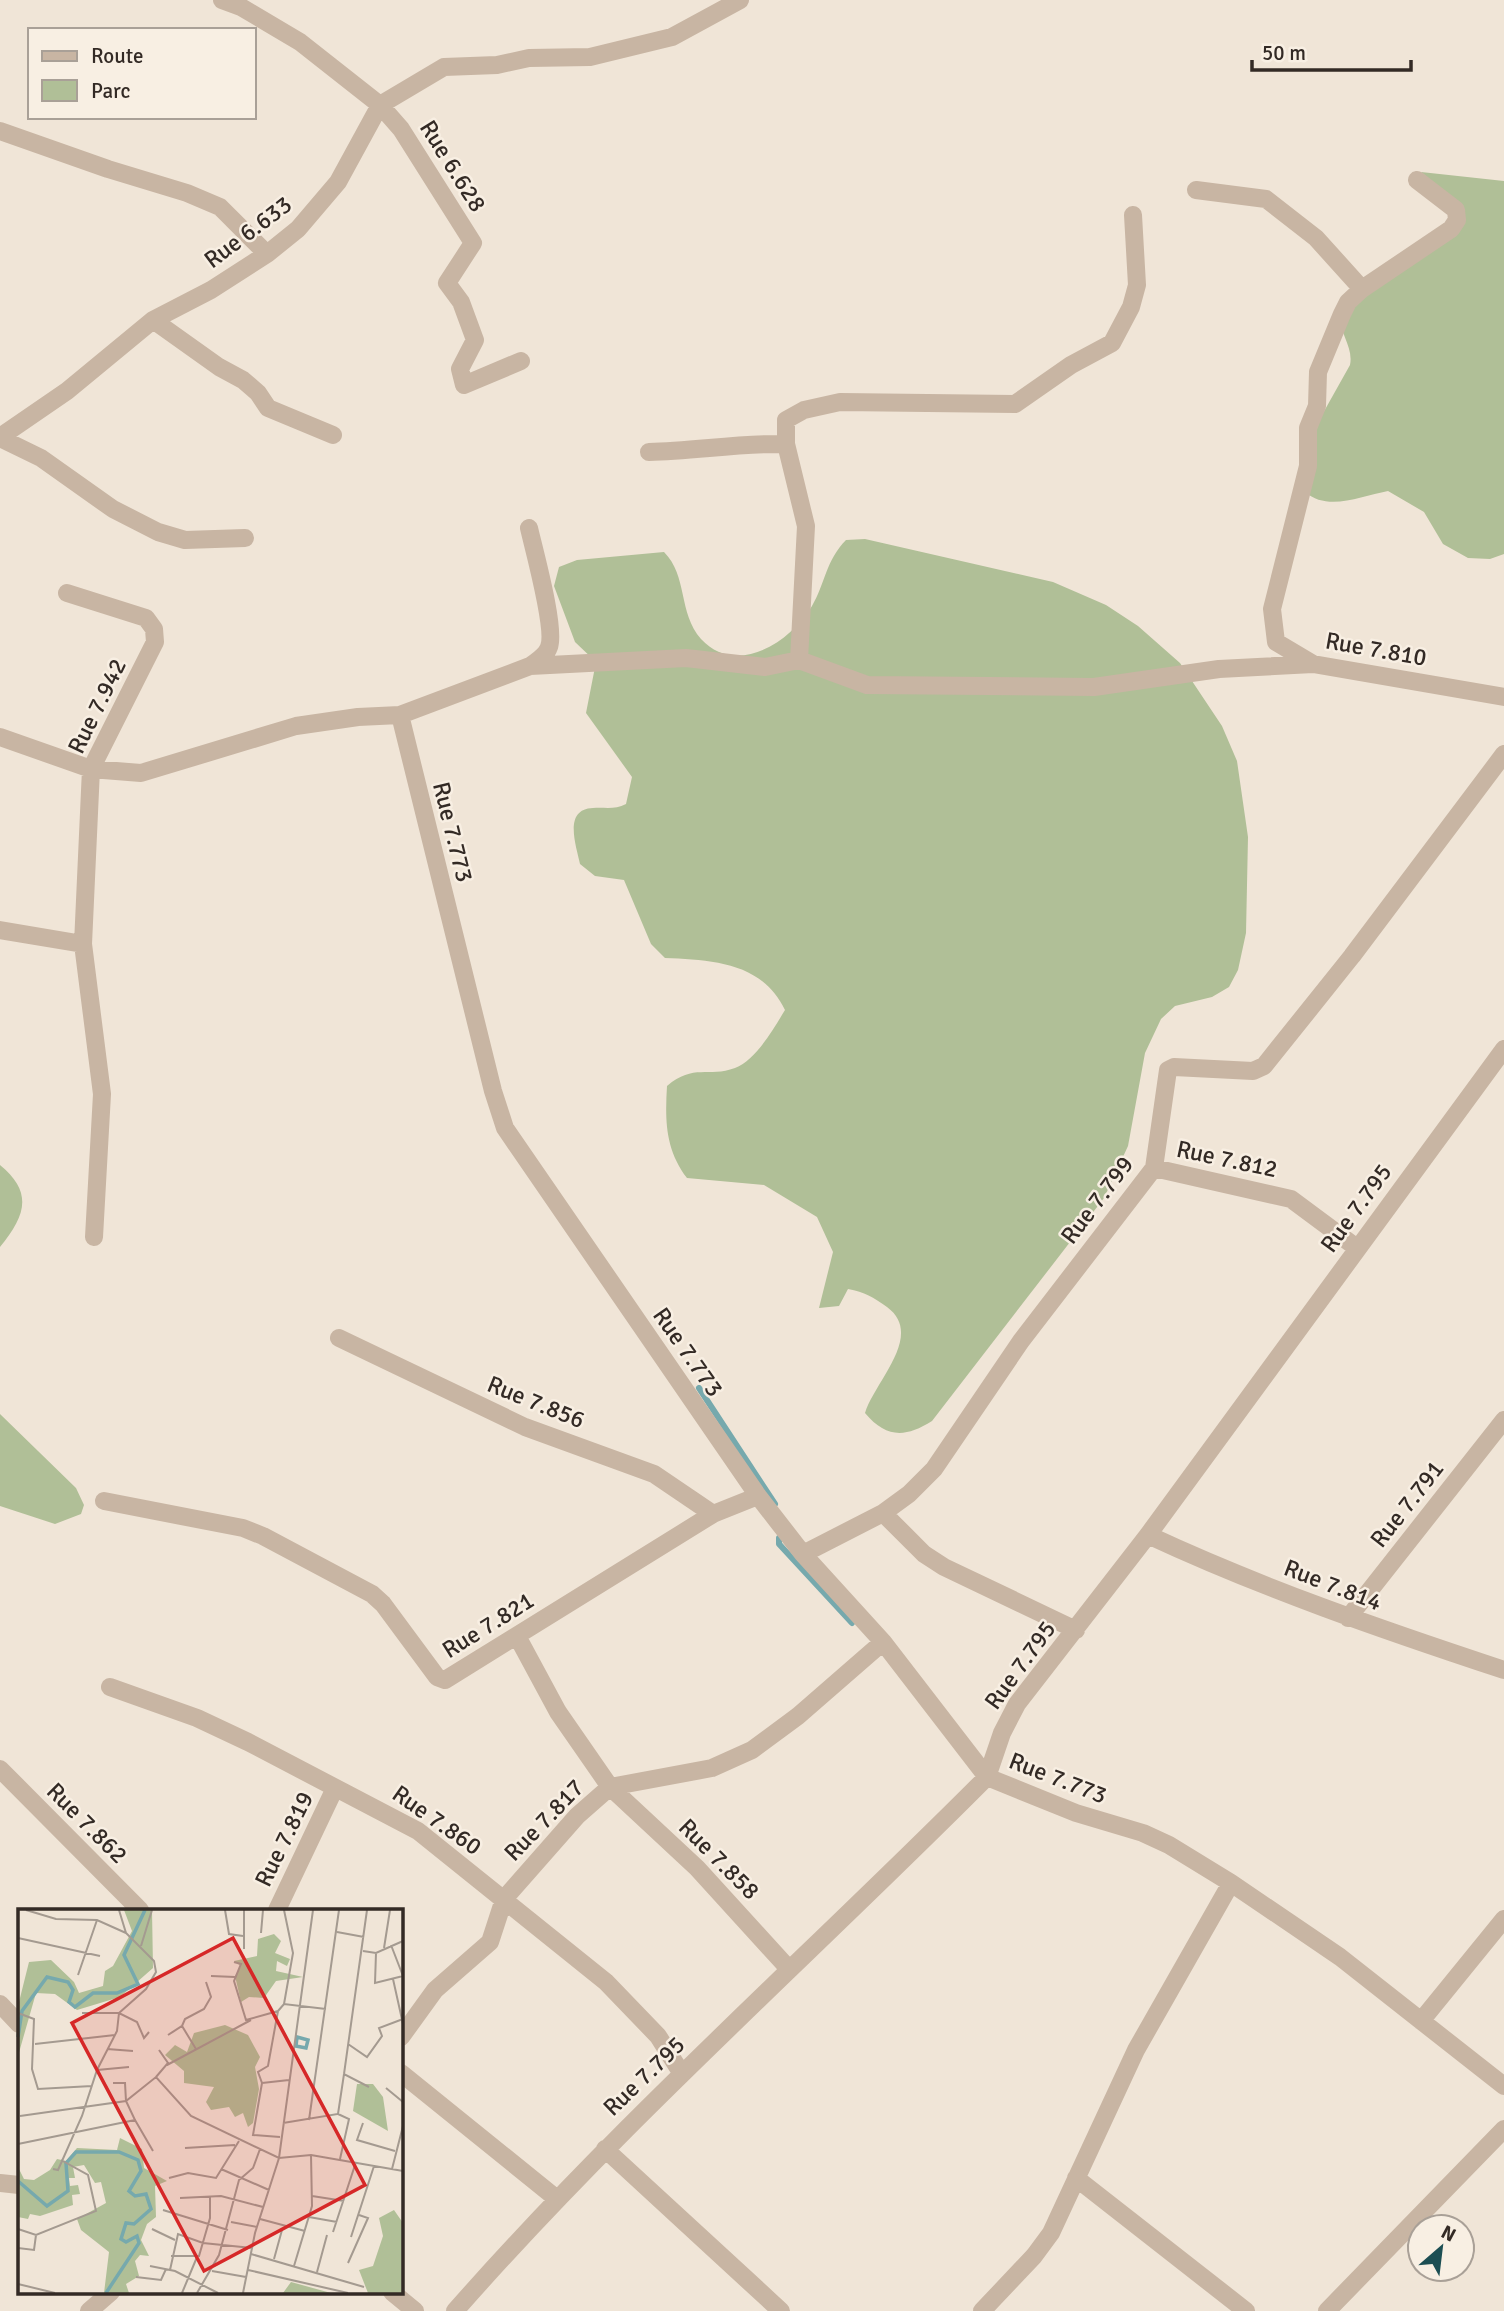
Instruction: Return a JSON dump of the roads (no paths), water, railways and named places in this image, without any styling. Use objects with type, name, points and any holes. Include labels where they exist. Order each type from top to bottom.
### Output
[{"type":"street","points":[[222,0],[241,7],[300,42],[380,105],[444,67],[497,65],[529,58],[590,57],[672,37],[740,0]]},
{"type":"street","name":"Rue 6.633","points":[[0,437],[67,391],[153,320],[211,290],[267,254],[298,229],[338,182],[380,105]]},
{"type":"street","name":"Rue 6.628","points":[[380,105],[401,129],[473,243],[447,283],[461,302],[475,340],[460,369],[464,385],[521,361]]},
{"type":"street","points":[[0,131],[108,170],[187,193],[220,207],[267,254]]},
{"type":"street","points":[[1196,190],[1266,199],[1316,239],[1362,289],[1451,229],[1457,219],[1456,210],[1417,180]]},
{"type":"street","points":[[799,660],[806,526],[786,444],[786,420],[804,410],[840,402],[1015,404],[1071,365],[1112,343],[1131,307],[1137,285],[1133,215]]},
{"type":"street","name":"Rue 7.810","points":[[1362,289],[1345,308],[1318,372],[1317,406],[1308,428],[1308,466],[1272,609],[1276,642],[1313,664],[1504,697]]},
{"type":"street","points":[[153,320],[219,367],[243,380],[258,393],[268,408],[333,435]]},
{"type":"street","points":[[0,437],[41,458],[113,509],[158,532],[185,540],[245,538]]},
{"type":"street","points":[[649,452],[700,450],[743,443],[786,444]]},
{"type":"street","points":[[0,737],[91,769],[142,773],[296,726],[358,717],[400,715],[530,666],[545,655],[551,644],[529,528]]},
{"type":"street","name":"Rue 7.942","points":[[67,593],[146,618],[154,629],[155,642],[91,769],[83,944],[102,1094],[94,1237]]},
{"type":"street","points":[[530,666],[686,658],[765,667],[799,660],[867,685],[1094,687],[1219,669],[1313,664]]},
{"type":"street","name":"Rue 7.773","points":[[400,715],[493,1091],[505,1128],[758,1496],[803,1553],[883,1642],[987,1777],[1076,1813],[1143,1833],[1169,1845],[1231,1883],[1340,1957],[1504,2086]]},
{"type":"street","name":"Rue 7.799","points":[[803,1553],[883,1513],[909,1494],[934,1469],[1021,1341],[1154,1168],[1168,1070],[1174,1067],[1253,1071],[1264,1066],[1352,956],[1504,754]]},
{"type":"street","points":[[0,930],[83,944]]},
{"type":"street","name":"Rue 7.795","points":[[455,2311],[605,2149],[987,1777],[1002,1732],[1017,1704],[1148,1535],[1504,1049]]},
{"type":"street","name":"Rue 7.812","points":[[1154,1168],[1291,1199],[1357,1248]]},
{"type":"street","name":"Rue 7.856","points":[[339,1338],[525,1427],[654,1474],[713,1514]]},
{"type":"street","name":"Rue 7.791","points":[[1348,1618],[1504,1420]]},
{"type":"street","name":"Rue 7.821","points":[[104,1501],[171,1511],[263,1536],[372,1594],[383,1604],[437,1677],[445,1680],[713,1514],[758,1496]]},
{"type":"street","points":[[883,1513],[924,1554],[944,1567],[1076,1630]]},
{"type":"street","name":"Rue 7.814","points":[[1148,1535],[1208,1563],[1348,1618],[1504,1670]]},
{"type":"street","name":"Rue 7.858","points":[[517,1636],[558,1712],[610,1787],[697,1868],[789,1969]]},
{"type":"street","name":"Rue 7.817","points":[[402,2036],[435,1990],[490,1942],[504,1899],[577,1816],[610,1787],[712,1768],[752,1750],[798,1716],[883,1642]]},
{"type":"street","name":"Rue 7.860","points":[[110,1687],[197,1718],[418,1831],[606,1982],[658,2036],[682,2074]]},
{"type":"street","name":"Rue 7.862","points":[[0,1769],[139,1909]]},
{"type":"street","name":"Rue 7.819","points":[[276,1909],[335,1788]]},
{"type":"street","points":[[982,2311],[1040,2249],[1136,2050],[1231,1883]]},
{"type":"street","points":[[1421,2021],[1504,1919]]},
{"type":"street","points":[[0,2004],[18,2023]]},
{"type":"street","points":[[402,2074],[557,2199]]},
{"type":"street","points":[[1327,2311],[1504,2129]]},
{"type":"street","points":[[605,2149],[781,2311]]},
{"type":"street","points":[[1076,2178],[1247,2311]]},
{"type":"street","points":[[89,2311],[109,2294]]},
{"type":"street","points":[[394,2294],[415,2311]]},
{"type":"waterway","points":[[699,1388],[775,1504]]},
{"type":"waterway","points":[[779,1538],[779,1544],[852,1623]]}]
